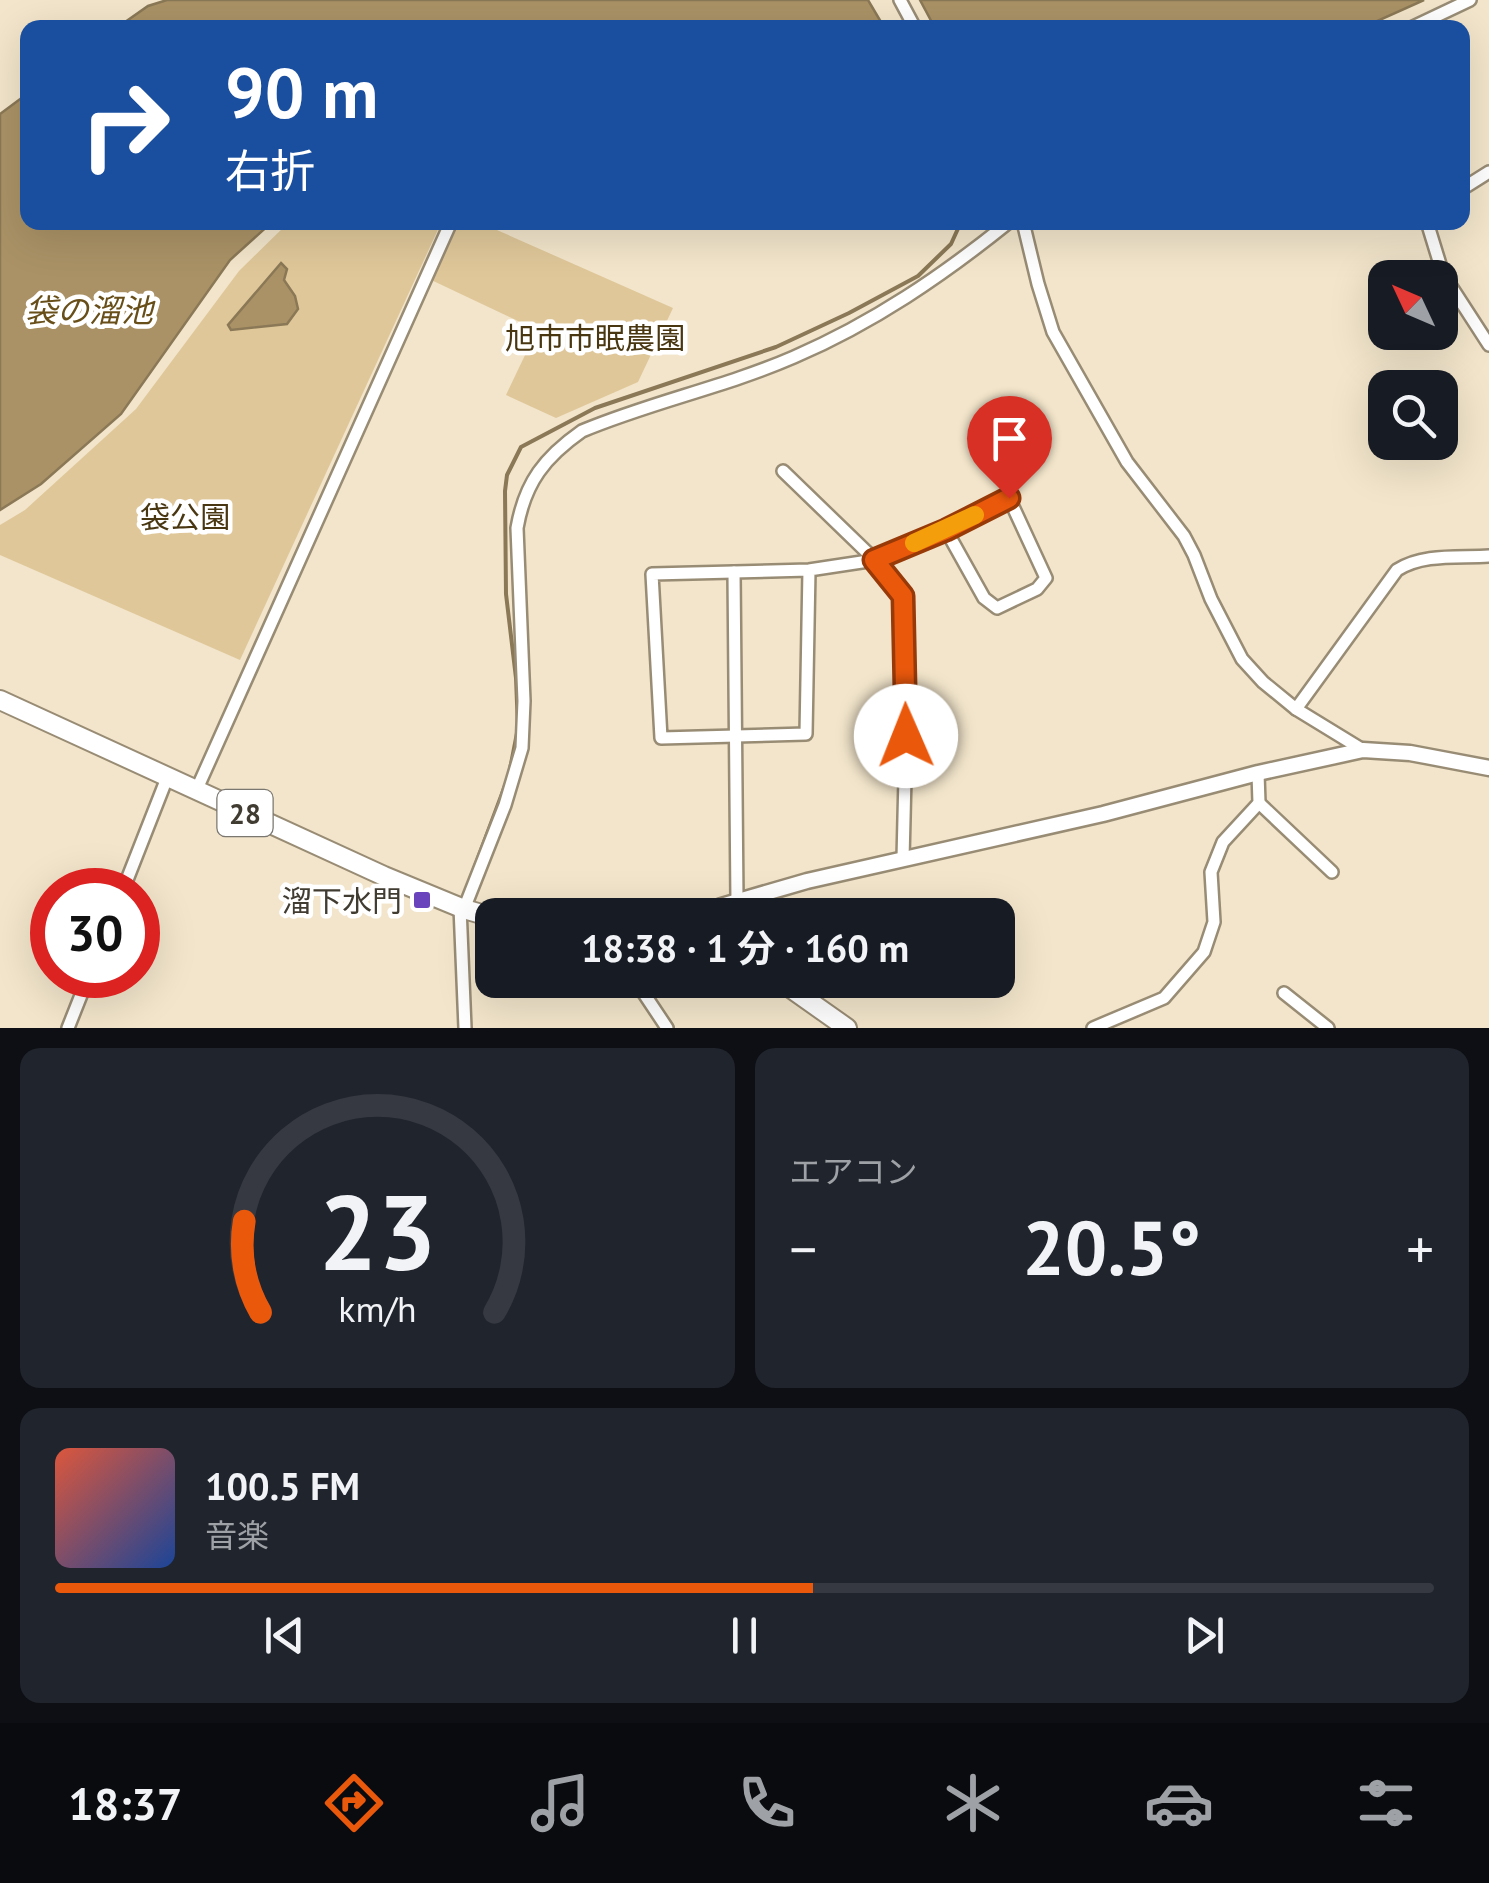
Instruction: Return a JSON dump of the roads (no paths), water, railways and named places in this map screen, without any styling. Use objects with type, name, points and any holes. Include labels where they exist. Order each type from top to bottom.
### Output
[{"type":"main road","name":"28","points":[[0,700],[384,876],[475,912]]},
{"type":"main road","points":[[804,998],[847,1028]]},
{"type":"street","points":[[1428,20],[1470,0]]},
{"type":"street","points":[[196,791],[447,230]]},
{"type":"street","points":[[464,1028],[462,908],[506,805],[522,748],[524,701],[517,528],[521,504],[539,470],[582,431],[794,357],[887,311],[1000,230]]},
{"type":"street","points":[[1025,230],[1053,332],[1127,462],[1184,536],[1242,659],[1296,709],[1363,750]]},
{"type":"street","points":[[1429,230],[1443,274],[1489,344]]},
{"type":"street","points":[[783,471],[874,560],[903,596],[904,859]]},
{"type":"street","points":[[809,570],[806,734],[661,738],[652,574],[809,570],[874,560],[1009,498],[1046,578],[1037,589],[998,608],[984,598],[946,530]]},
{"type":"street","points":[[1296,709],[1397,570],[1410,562],[1489,556]]},
{"type":"street","points":[[734,572],[737,898]]},
{"type":"street","points":[[748,898],[1363,750],[1489,768]]},
{"type":"street","points":[[1258,773],[1259,802],[1332,872]]},
{"type":"street","points":[[132,868],[167,778]]},
{"type":"street","points":[[1093,1028],[1164,998],[1204,952],[1214,922],[1210,872],[1222,842],[1259,802]]},
{"type":"street","points":[[1284,994],[1328,1028]]},
{"type":"street","points":[[68,1028],[80,998]]},
{"type":"street","points":[[647,998],[667,1028]]},
{"type":"water","points":[[167,0],[868,0],[880,20],[128,20],[148,6]]},
{"type":"water","points":[[920,0],[1424,0],[1380,20],[931,20]]},
{"type":"water","name":"袋の溜池","points":[[20,99],[20,230],[263,230],[230,260],[121,414],[41,484],[0,510],[0,114]]},
{"type":"water","points":[[281,263],[287,269],[284,280],[298,309],[287,324],[231,330],[228,325]]},
{"type":"waterway","points":[[509,774],[518,728],[506,594],[505,491],[507,475],[521,447],[595,408],[776,347],[849,313],[918,276],[951,244],[957,230]]},
{"type":"waterway","points":[[469,882],[506,783]]},
{"type":"place","name":"溜下水門","points":[[422,900]]},
{"type":"park label","name":"旭市市眠農園","points":[[595,337]]},
{"type":"park label","name":"袋公園","points":[[185,516]]}]
